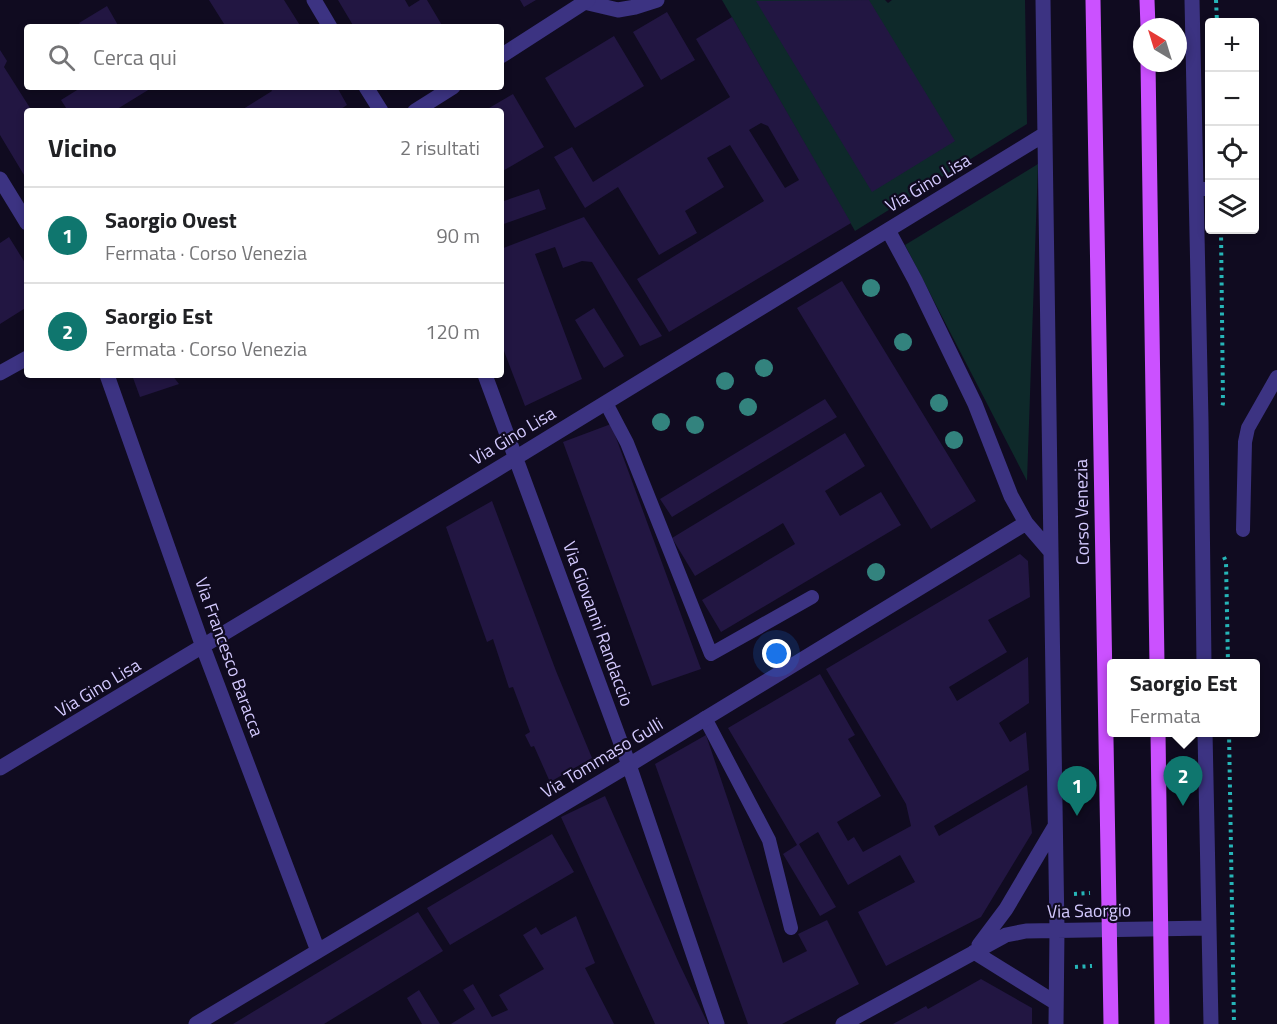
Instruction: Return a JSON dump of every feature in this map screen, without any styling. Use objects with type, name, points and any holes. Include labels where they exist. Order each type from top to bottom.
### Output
[{"type":"main road","name":"Corso Venezia","points":[[1093,0],[1110,1024]]},
{"type":"main road","points":[[1147,0],[1148,18]]},
{"type":"main road","points":[[1148,72],[1156,659]]},
{"type":"main road","points":[[1158,737],[1162,1024]]},
{"type":"street","points":[[314,0],[328,24]]},
{"type":"street","points":[[504,54],[586,1],[618,9],[635,7],[657,0]]},
{"type":"street","name":"Corso Venezia","points":[[1043,0],[1057,931],[1056,1024]]},
{"type":"street","points":[[1192,0],[1203,189],[1204,659]]},
{"type":"street","points":[[368,90],[379,108]]},
{"type":"street","points":[[420,108],[448,90]]},
{"type":"street","name":"Via Gino Lisa","points":[[0,768],[517,457],[1045,134]]},
{"type":"street","points":[[0,179],[24,218]]},
{"type":"street","name":"Corso Venezia","points":[[888,230],[975,404],[1011,496],[1026,523],[1052,552]]},
{"type":"street","points":[[0,373],[24,360]]},
{"type":"street","name":"Via Francesco Baracca","points":[[107,378],[203,647],[318,951]]},
{"type":"street","name":"Via Giovanni Randaccio","points":[[486,378],[629,765],[717,1024]]},
{"type":"street","name":"Via Tommaso Gulli","points":[[196,1024],[629,765],[1026,523]]},
{"type":"street","points":[[1205,737],[1211,1024]]},
{"type":"street","name":"Via Saorgio","points":[[974,952],[1001,916],[1055,826]]},
{"type":"street","name":"Via Saorgio","points":[[843,1024],[1006,935],[1026,931],[1209,928]]},
{"type":"street","points":[[974,952],[1056,1003]]},
{"type":"lane","points":[[1243,530],[1245,442],[1248,428],[1277,377]]},
{"type":"lane","points":[[606,403],[627,443],[711,654],[812,597]]},
{"type":"lane","points":[[705,718],[769,840],[791,928]]},
{"type":"path","points":[[1216,0],[1217,18]]},
{"type":"path","points":[[1229,737],[1234,1024]]},
{"type":"green space","points":[[722,0],[885,0],[888,3],[892,0],[1025,0],[1027,124],[855,231]]},
{"type":"green space","points":[[1038,164],[1027,481],[905,245]]},
{"type":"building","points":[[209,0],[284,0],[299,24],[224,24]]},
{"type":"building","points":[[338,0],[405,0],[409,7],[420,0],[427,0],[441,24],[352,24]]},
{"type":"building","points":[[520,0],[536,0],[524,7]]},
{"type":"building","points":[[869,0],[955,141],[872,192],[756,1]]},
{"type":"building","points":[[107,6],[117,24],[80,24]]},
{"type":"building","points":[[667,12],[695,60],[661,80],[633,32]]},
{"type":"building","points":[[732,17],[851,223],[669,332],[637,279],[764,201],[730,145],[707,158],[724,187],[685,211],[697,233],[659,255],[618,187],[585,208],[554,157],[572,147],[593,182],[730,97],[696,39]],"holes":[[[761,123],[768,126],[799,180],[785,188],[749,130]]]},
{"type":"building","points":[[614,36],[644,86],[575,128],[545,78]]},
{"type":"building","points":[[0,50],[7,61],[4,67],[30,108],[24,108],[24,175],[0,135]]},
{"type":"building","points":[[77,90],[148,90],[119,108],[66,108],[61,100]]},
{"type":"building","points":[[339,90],[347,105],[342,108],[245,108],[272,91]]},
{"type":"building","points":[[513,94],[544,147],[504,170],[504,108],[489,108]]},
{"type":"building","points":[[539,189],[546,209],[504,224],[504,201]]},
{"type":"building","points":[[584,217],[662,336],[640,346],[592,262],[582,261],[563,268],[555,247],[535,254],[582,379],[525,406],[504,351],[504,248]]},
{"type":"building","points":[[9,237],[24,261],[24,309],[0,324],[0,243]]},
{"type":"building","points":[[842,281],[976,501],[931,529],[797,308]]},
{"type":"building","points":[[594,308],[624,356],[604,368],[575,320]]},
{"type":"building","points":[[133,378],[174,378],[179,384],[140,397]]},
{"type":"building","points":[[825,399],[837,417],[672,517],[660,499]]},
{"type":"building","points":[[611,424],[701,669],[652,686],[563,442]]},
{"type":"building","points":[[845,433],[865,466],[825,491],[840,516],[881,492],[901,525],[721,632],[702,600],[795,544],[783,523],[695,576],[672,538]]},
{"type":"building","points":[[492,501],[556,671],[592,758],[550,782],[534,746],[531,747],[525,735],[530,732],[513,687],[509,688],[493,639],[487,642],[446,527]]},
{"type":"building","points":[[1020,554],[1028,561],[1030,597],[988,620],[1007,652],[949,687],[957,701],[1028,657],[1029,703],[999,723],[1010,742],[1026,732],[1029,770],[934,826],[939,836],[1027,785],[1032,833],[981,917],[886,966],[858,912],[915,882],[900,855],[848,885],[818,832],[799,844],[836,907],[820,916],[783,854],[797,845],[728,728],[820,674],[855,735],[848,739],[881,796],[837,822],[848,841],[854,837],[863,852],[911,826],[906,804],[826,669]]},
{"type":"building","points":[[706,735],[783,963],[807,951],[798,934],[827,920],[859,984],[782,1024],[748,1024],[655,764]]},
{"type":"building","points":[[605,796],[708,1024],[655,1024],[561,817]]},
{"type":"building","points":[[552,834],[574,872],[450,945],[427,908]]},
{"type":"building","points":[[418,912],[443,951],[324,1024],[233,1024]]},
{"type":"building","points":[[576,916],[595,963],[585,968],[614,1024],[451,1024],[475,1009],[463,990],[473,984],[492,1017],[508,1010],[499,995],[544,969],[523,935],[536,927],[541,935]]},
{"type":"building","points":[[981,979],[1032,1008],[1032,1024],[893,1024],[926,1006],[928,1009]]},
{"type":"building","points":[[419,990],[440,1024],[422,1024],[407,998]]},
{"type":"place","name":"Saorgio Est","points":[[1183,806]]},
{"type":"place","name":"Saorgio Ovest","points":[[1077,816]]}]
